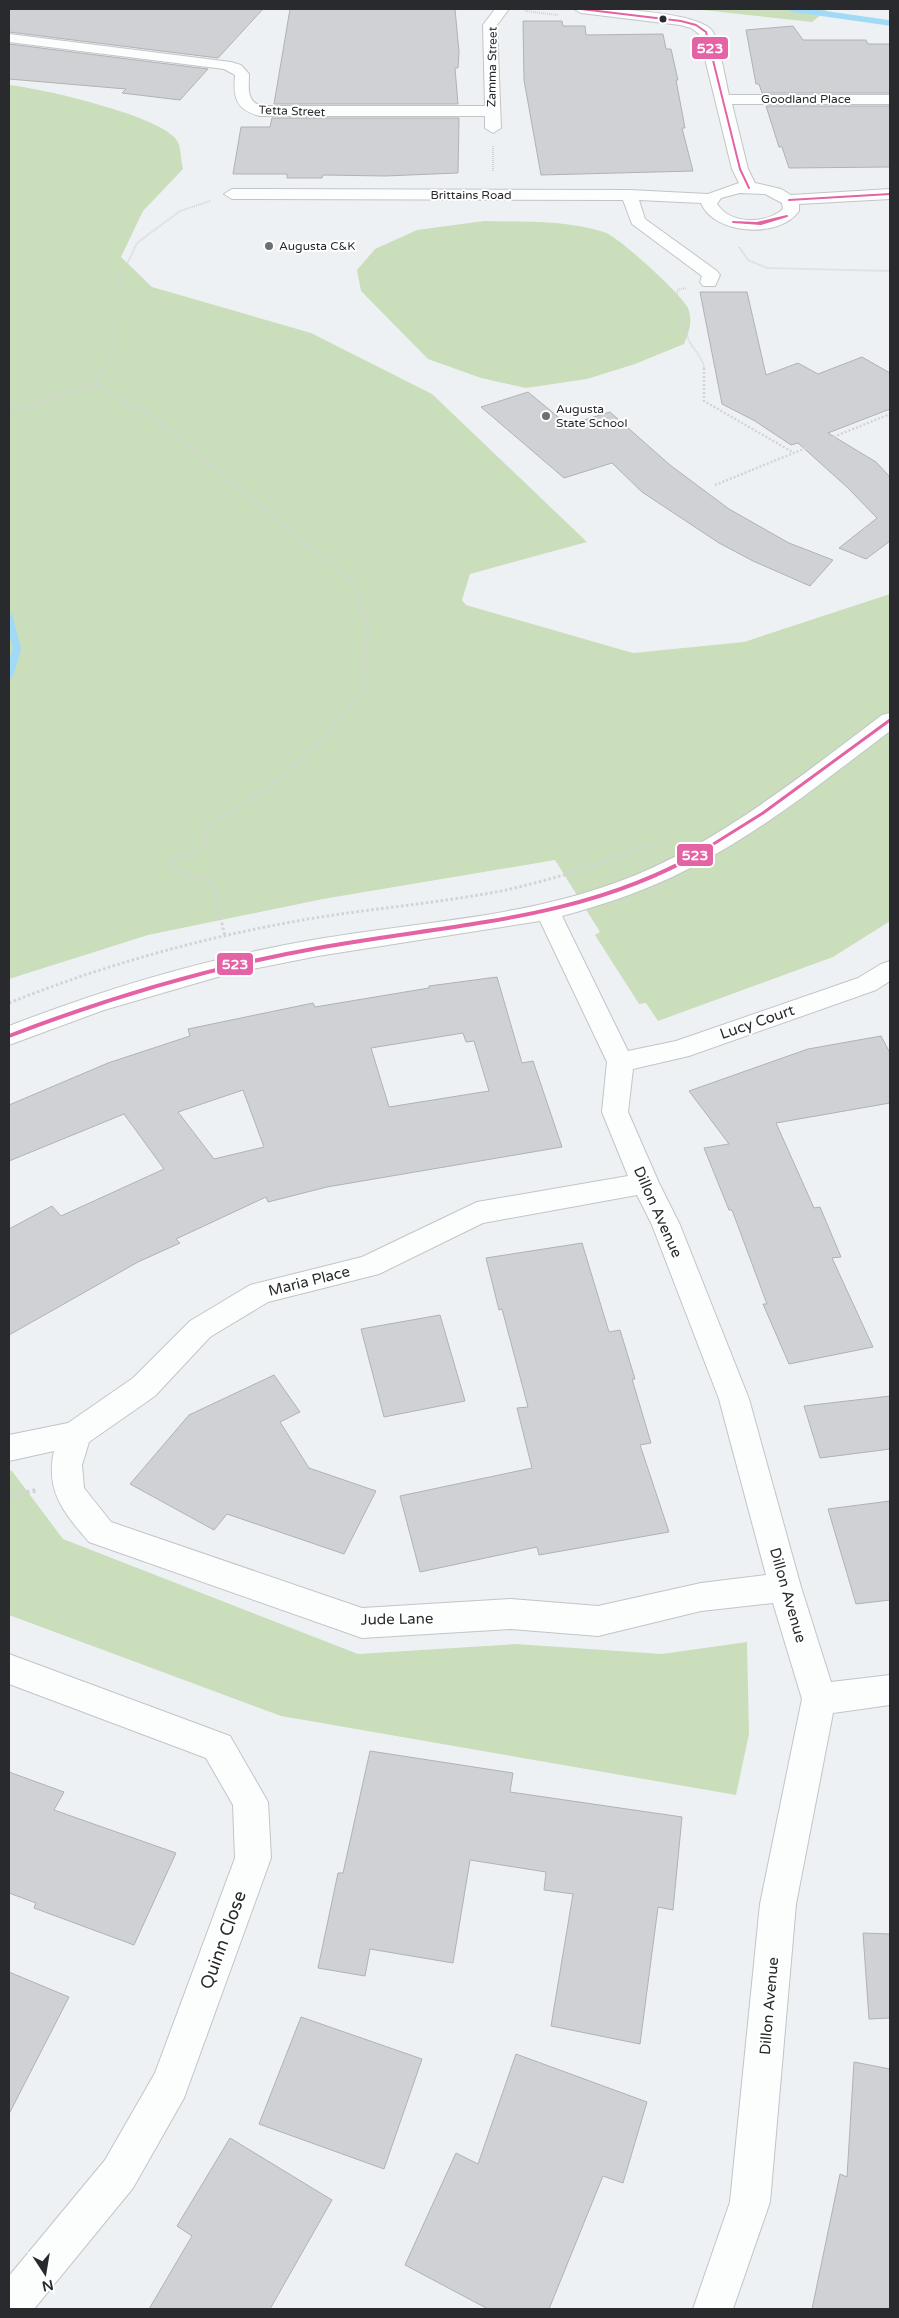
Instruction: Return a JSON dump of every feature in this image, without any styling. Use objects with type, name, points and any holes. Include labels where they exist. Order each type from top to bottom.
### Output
[{"type":"street","name":"Zamma Street","points":[[493,128],[491,112],[490,25],[502,9]]},
{"type":"street","points":[[581,9],[681,21],[703,30],[707,36],[742,176],[749,188]]},
{"type":"street","name":"Tetta Street","points":[[9,38],[226,65],[236,68],[242,74],[242,99],[248,108],[260,111],[491,112]]},
{"type":"street","name":"Goodland Place","points":[[722,100],[890,99]]},
{"type":"street","points":[[789,200],[792,211],[787,216],[774,222],[756,224],[723,218],[711,209],[711,200],[721,192],[749,188],[773,191],[789,200],[890,194]]},
{"type":"street","name":"Brittains Road","points":[[232,194],[629,195],[711,200]]},
{"type":"street","points":[[629,195],[638,221],[711,275],[709,282]]},
{"type":"street","points":[[9,1036],[108,999],[194,974],[267,957],[362,940],[482,925],[548,912],[625,888],[682,864],[740,830],[890,720]]},
{"type":"street","points":[[548,912],[620,1062]]},
{"type":"street","name":"Lucy Court","points":[[620,1062],[680,1049],[867,984],[890,970]]},
{"type":"street","name":"Dillon Avenue","points":[[620,1062],[615,1112],[645,1183],[666,1224],[734,1399],[785,1587],[819,1699],[778,1904],[750,2202],[713,2309]]},
{"type":"street","name":"Maria Place","points":[[9,1448],[76,1434],[144,1387],[200,1329],[260,1293],[369,1266],[477,1213],[645,1183]]},
{"type":"street","name":"Jude Lane","points":[[76,1434],[66,1459],[66,1484],[80,1509],[100,1532],[362,1623],[511,1614],[598,1621],[701,1597],[785,1587]]},
{"type":"street","name":"Quinn Close","points":[[9,1669],[218,1747],[250,1802],[253,1858],[170,2084],[120,2174],[9,2308]]},
{"type":"street","points":[[819,1699],[890,1690]]},
{"type":"path","points":[[519,10],[566,16]]},
{"type":"path","points":[[493,128],[493,176]]},
{"type":"path","points":[[9,413],[96,384],[115,349],[118,283],[137,243],[180,211],[232,194]]},
{"type":"path","points":[[737,244],[748,260],[767,268],[890,271]]},
{"type":"path","points":[[709,282],[677,290],[680,308],[694,354],[704,362],[704,402],[794,453]]},
{"type":"path","points":[[96,384],[152,416],[355,585],[368,631],[362,692],[319,744],[269,788],[206,827],[207,843],[205,848],[175,859],[171,865],[175,870],[212,882],[225,936]]},
{"type":"path","points":[[715,485],[890,414]]},
{"type":"path","points":[[9,1003],[48,986],[150,955],[225,936],[351,912],[473,896],[528,885],[601,863],[666,840]]},
{"type":"green space","points":[[694,9],[828,9],[812,22]]},
{"type":"green space","points":[[9,85],[72,97],[127,113],[168,132],[178,142],[183,169],[143,211],[121,257],[152,287],[311,333],[432,394],[587,542],[470,574],[462,600],[466,605],[633,653],[744,642],[890,594],[890,921],[833,957],[658,1021],[646,1003],[639,1004],[595,935],[600,932],[555,860],[323,899],[148,935],[9,979]]},
{"type":"green space","points":[[484,221],[574,225],[604,232],[611,236],[635,254],[662,279],[688,308],[689,331],[684,344],[635,364],[587,379],[526,388],[481,378],[428,359],[361,291],[357,270],[375,249],[417,230]]},
{"type":"green space","points":[[9,1470],[12,1471],[63,1539],[358,1654],[516,1644],[662,1654],[747,1642],[749,1734],[736,1795],[281,1716],[9,1615]]},
{"type":"building","points":[[9,9],[263,9],[218,58],[9,32]]},
{"type":"building","points":[[290,9],[455,9],[459,52],[458,68],[455,68],[458,104],[274,104]]},
{"type":"building","points":[[523,21],[562,21],[563,26],[585,26],[586,35],[663,34],[666,49],[671,49],[678,80],[676,80],[685,128],[682,128],[693,171],[541,175],[524,80]]},
{"type":"building","points":[[793,26],[803,40],[866,40],[868,44],[890,44],[890,93],[762,93],[759,84],[756,84],[746,30]]},
{"type":"building","points":[[9,44],[208,69],[180,100],[122,93],[126,89],[9,79]]},
{"type":"building","points":[[766,106],[890,106],[890,167],[789,168],[782,147],[779,147]]},
{"type":"building","points":[[272,118],[459,118],[458,173],[385,176],[323,175],[322,178],[287,178],[287,174],[233,174],[241,127],[270,127]]},
{"type":"building","points":[[700,292],[747,292],[766,375],[798,363],[818,374],[862,357],[890,373],[890,409],[828,433],[876,462],[890,477],[890,541],[866,559],[839,548],[877,518],[848,488],[798,443],[791,445],[755,421],[722,404]]},
{"type":"building","points":[[528,392],[568,425],[610,412],[670,465],[729,509],[789,543],[833,560],[810,586],[753,561],[719,543],[642,492],[612,463],[564,478],[481,407]]},
{"type":"building","points":[[497,977],[522,1063],[533,1061],[562,1147],[327,1187],[268,1202],[266,1197],[176,1239],[180,1243],[138,1262],[9,1335],[9,1229],[52,1206],[61,1216],[164,1169],[124,1114],[9,1161],[9,1105],[108,1063],[190,1036],[188,1029],[313,1003],[315,1007],[429,988],[429,986]],"holes":[[[463,1033],[466,1042],[474,1041],[489,1091],[389,1107],[371,1048]],[[243,1090],[264,1147],[214,1159],[178,1112]]]},
{"type":"building","points":[[881,1036],[890,1053],[890,1103],[776,1123],[814,1208],[820,1207],[841,1257],[832,1258],[873,1347],[789,1364],[763,1304],[767,1304],[732,1210],[729,1210],[704,1148],[729,1144],[689,1091],[808,1049]]},
{"type":"building","points":[[582,1243],[609,1332],[620,1330],[635,1379],[632,1379],[651,1443],[640,1445],[669,1532],[539,1555],[537,1547],[420,1572],[400,1496],[532,1468],[517,1408],[528,1407],[502,1309],[499,1310],[486,1258]]},
{"type":"building","points":[[440,1315],[465,1401],[384,1417],[361,1329]]},
{"type":"building","points":[[274,1375],[300,1412],[280,1422],[309,1468],[376,1491],[344,1554],[227,1514],[214,1530],[130,1484],[189,1415]]},
{"type":"building","points":[[890,1396],[890,1449],[820,1458],[804,1406]]},
{"type":"building","points":[[890,1501],[890,1600],[856,1604],[828,1509]]},
{"type":"building","points":[[370,1751],[513,1773],[510,1792],[682,1817],[673,1910],[658,1907],[640,2044],[551,2026],[573,1894],[544,1890],[546,1872],[470,1860],[453,1963],[370,1949],[365,1976],[318,1968],[338,1873],[343,1873]]},
{"type":"building","points":[[9,1772],[64,1792],[54,1810],[176,1853],[134,1945],[34,1908],[36,1903],[9,1893]]},
{"type":"building","points":[[863,1933],[890,1934],[890,2018],[869,2019]]},
{"type":"building","points":[[9,1972],[69,1997],[9,2114]]},
{"type":"building","points":[[301,2017],[422,2059],[384,2169],[259,2124]]},
{"type":"building","points":[[516,2054],[647,2102],[623,2183],[603,2176],[549,2309],[488,2309],[405,2265],[456,2153],[478,2164]]},
{"type":"building","points":[[854,2062],[890,2069],[890,2309],[812,2309],[840,2174],[847,2177]]},
{"type":"building","points":[[230,2138],[332,2200],[270,2309],[149,2309],[192,2236],[177,2226]]},
{"type":"waterway","points":[[792,9],[890,23]]},
{"type":"waterway","points":[[9,618],[17,649],[9,675]]},
{"type":"transit line","name":"523","points":[[581,9],[681,21],[696,25],[706,32],[740,169],[749,188]]},
{"type":"transit line","name":"523","points":[[789,200],[890,194]]},
{"type":"transit line","name":"523","points":[[733,222],[757,223],[787,216]]},
{"type":"transit line","name":"523","points":[[733,222],[761,224],[774,222],[787,216]]},
{"type":"transit line","name":"523","points":[[9,1036],[124,995],[241,963],[321,947],[513,918],[551,910],[625,888],[696,855],[730,835],[796,791],[890,720]]},
{"type":"place","name":"Augusta C&K","points":[[269,246]]},
{"type":"place","name":"Augusta State School","points":[[546,416]]}]
